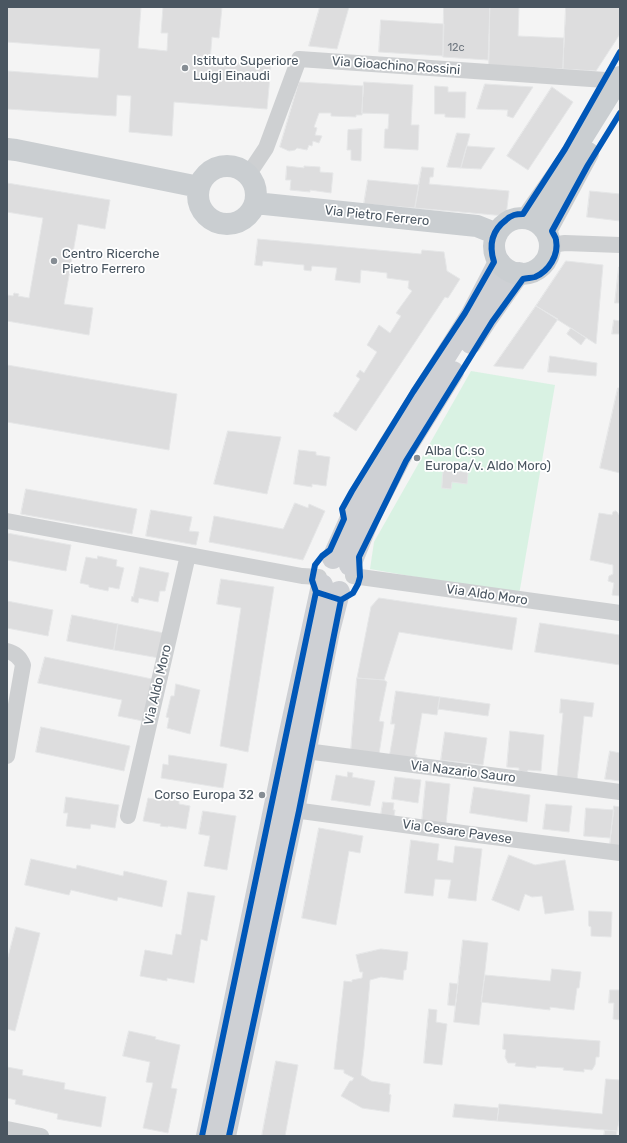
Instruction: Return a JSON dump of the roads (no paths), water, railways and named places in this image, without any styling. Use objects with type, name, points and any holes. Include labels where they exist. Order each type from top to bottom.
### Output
[{"type":"main road","points":[[527,218],[619,85]]},
{"type":"main road","points":[[548,238],[619,85]]},
{"type":"main road","points":[[10,147],[200,187]]},
{"type":"main road","points":[[231,166],[240,169],[248,175],[254,184],[256,193],[255,203],[250,213],[241,220],[230,224],[219,223],[209,218],[202,209],[198,198],[200,187],[204,178],[211,171],[220,167],[231,166]]},
{"type":"main road","name":"Via Pietro Ferrero","points":[[255,203],[477,226],[497,234]]},
{"type":"main road","points":[[518,218],[527,218],[541,225],[548,238],[549,254],[545,262],[538,269],[530,273],[512,272],[499,262],[495,253],[497,234],[502,226],[510,221],[518,218]]},
{"type":"main road","points":[[207,1136],[289,737],[355,509],[388,447],[472,314],[499,262]]},
{"type":"main road","points":[[225,1136],[306,751],[329,631],[336,575],[370,516],[402,454],[486,320],[519,273]]},
{"type":"street","name":"Via Gioachino Rossini","points":[[248,175],[266,148],[299,59],[619,85]]},
{"type":"street","points":[[548,238],[565,243],[620,245]]},
{"type":"street","name":"Via Aldo Moro","points":[[7,521],[302,576],[336,575],[620,613]]},
{"type":"street","name":"Via Aldo Moro","points":[[128,816],[188,555]]},
{"type":"street","points":[[7,756],[22,671],[21,660],[12,653]]},
{"type":"street","name":"Via Nazario Sauro","points":[[306,751],[620,792]]},
{"type":"street","name":"Via Cesare Pavese","points":[[294,810],[620,853]]},
{"type":"street","points":[[7,1129],[41,1136]]},
{"type":"place","name":"Istituto Superiore Luigi Einaudi","points":[[185,68]]},
{"type":"place","name":"Centro Ricerche Pietro Ferrero","points":[[54,261]]},
{"type":"place","name":"Alba (C.so Europa/v. Aldo Moro)","points":[[417,458]]},
{"type":"place","name":"Corso Europa 32","points":[[262,795]]}]
